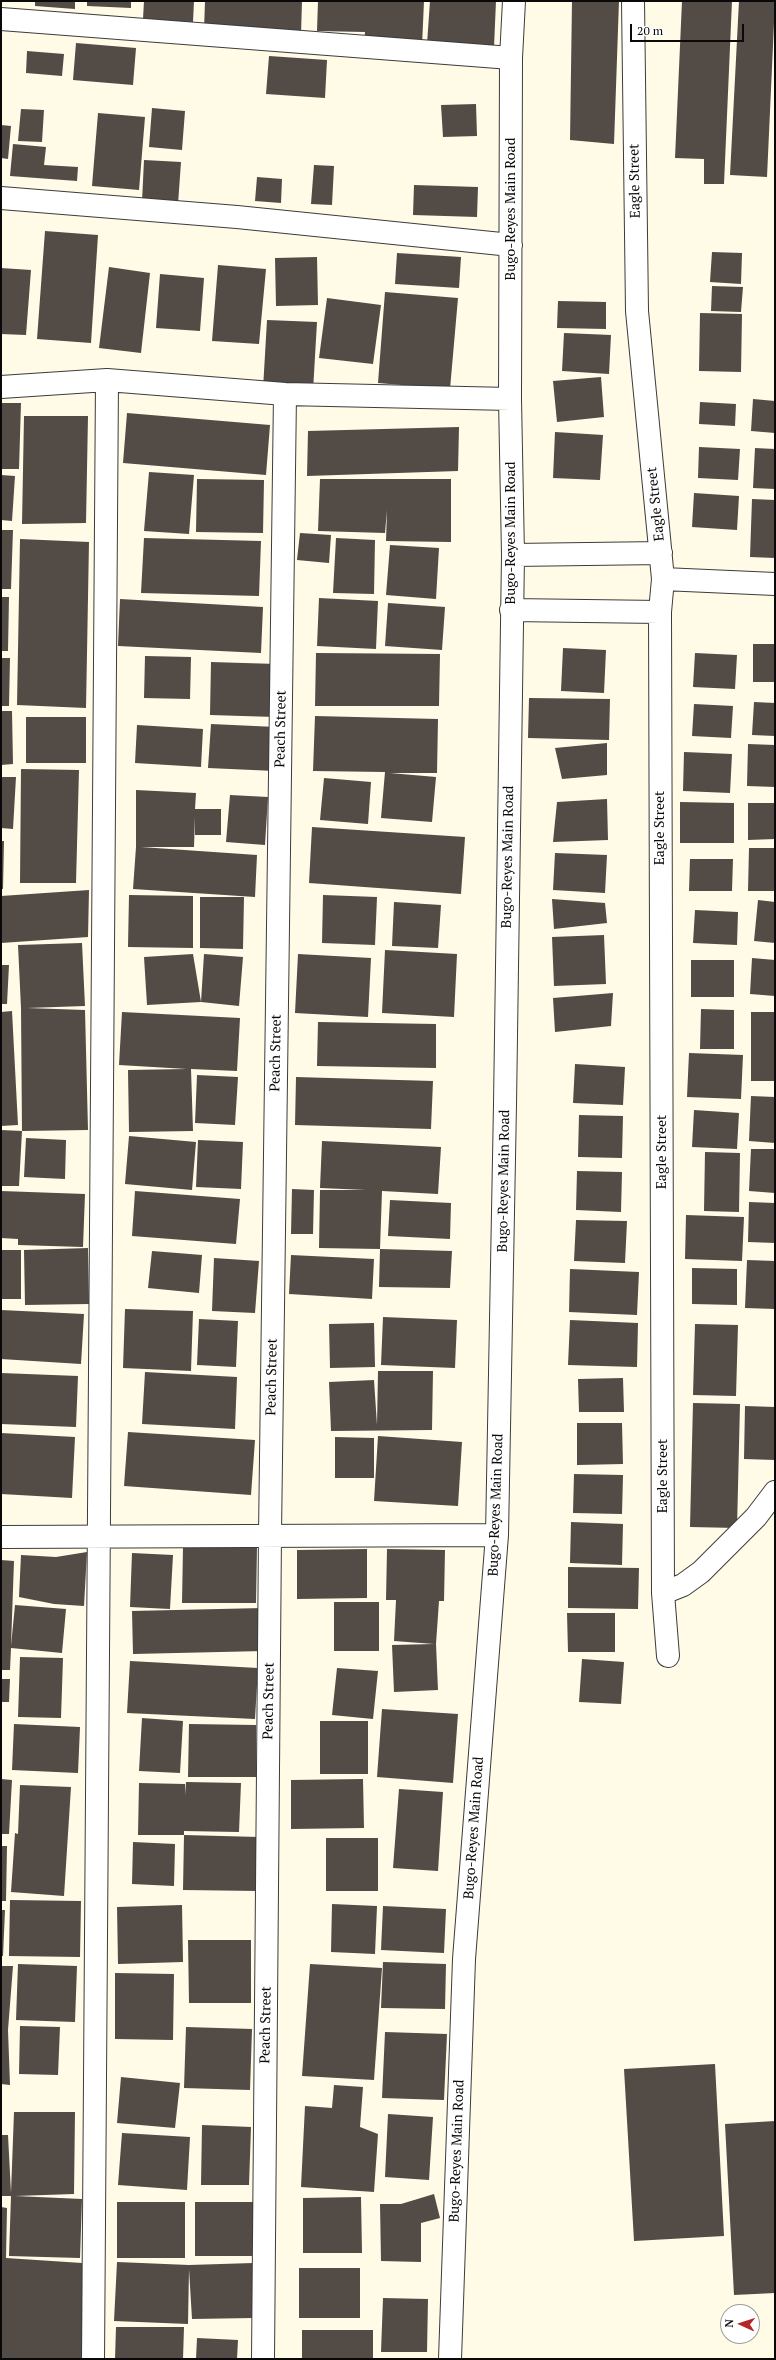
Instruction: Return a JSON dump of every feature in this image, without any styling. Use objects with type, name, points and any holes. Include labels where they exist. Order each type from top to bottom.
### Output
[{"type":"street","name":"Bugo-Reyes Main Road","points":[[450,2359],[464,1959],[497,1535],[513,555],[510,399],[512,58],[514,1]]},
{"type":"street","name":"Eagle Street","points":[[633,1],[637,311],[663,579],[660,612],[663,1593],[668,1656]]},
{"type":"street","points":[[1,19],[512,58]]},
{"type":"street","points":[[1,198],[237,217],[511,245]]},
{"type":"street","points":[[1,387],[107,380],[285,394],[510,399]]},
{"type":"street","points":[[93,2359],[107,380]]},
{"type":"street","name":"Peach Street","points":[[263,2359],[270,1534],[285,394]]},
{"type":"street","points":[[513,555],[661,553]]},
{"type":"street","points":[[663,579],[775,584]]},
{"type":"street","points":[[511,610],[660,612]]},
{"type":"street","points":[[663,1593],[683,1585],[700,1572],[756,1517],[775,1492]]},
{"type":"street","points":[[1,1537],[98,1538],[270,1534],[497,1535]]},
{"type":"building","points":[[35,1],[75,1],[75,9],[35,6]]},
{"type":"building","points":[[87,1],[131,1],[131,8],[87,6]]},
{"type":"building","points":[[144,1],[194,1],[193,22],[143,19]]},
{"type":"building","points":[[205,1],[302,1],[301,34],[204,30]]},
{"type":"building","points":[[318,1],[424,1],[422,46],[364,43],[365,32],[317,31]]},
{"type":"building","points":[[430,1],[496,1],[494,47],[427,44]]},
{"type":"building","points":[[572,1],[619,1],[614,144],[570,140]]},
{"type":"building","points":[[682,1],[732,1],[724,184],[704,184],[704,159],[675,158]]},
{"type":"building","points":[[739,1],[775,1],[767,177],[730,175]]},
{"type":"building","points":[[76,43],[136,48],[133,85],[73,80]]},
{"type":"building","points":[[27,51],[64,54],[62,76],[26,73]]},
{"type":"building","points":[[269,56],[327,60],[325,98],[266,94]]},
{"type":"building","points":[[476,104],[477,136],[443,137],[441,105]]},
{"type":"building","points":[[152,108],[185,111],[182,150],[149,147]]},
{"type":"building","points":[[21,109],[44,110],[42,142],[18,141]]},
{"type":"building","points":[[98,113],[145,117],[139,190],[92,186]]},
{"type":"building","points":[[1,125],[11,126],[8,159],[1,158]]},
{"type":"building","points":[[13,144],[46,147],[44,165],[78,167],[77,181],[10,176]]},
{"type":"building","points":[[144,160],[181,162],[178,204],[142,202]]},
{"type":"building","points":[[314,165],[334,166],[332,205],[311,204]]},
{"type":"building","points":[[257,177],[282,179],[281,203],[255,201]]},
{"type":"building","points":[[414,185],[478,187],[477,217],[413,215]]},
{"type":"building","points":[[45,231],[98,235],[91,343],[37,339]]},
{"type":"building","points":[[712,252],[742,253],[741,284],[710,282]]},
{"type":"building","points":[[397,253],[461,257],[459,288],[395,284]]},
{"type":"building","points":[[317,257],[318,305],[276,306],[275,258]]},
{"type":"building","points":[[218,265],[266,269],[259,344],[212,341]]},
{"type":"building","points":[[109,267],[150,273],[141,353],[99,348]]},
{"type":"building","points":[[1,268],[31,270],[26,335],[1,334]]},
{"type":"building","points":[[160,274],[204,278],[200,331],[156,328]]},
{"type":"building","points":[[712,286],[743,287],[741,312],[711,311]]},
{"type":"building","points":[[385,292],[458,298],[450,389],[378,383]]},
{"type":"building","points":[[327,298],[381,305],[373,364],[319,358]]},
{"type":"building","points":[[558,301],[606,302],[606,329],[557,328]]},
{"type":"building","points":[[700,313],[742,314],[741,372],[699,371]]},
{"type":"building","points":[[267,320],[317,322],[313,391],[263,389]]},
{"type":"building","points":[[564,333],[611,335],[609,374],[562,371]]},
{"type":"building","points":[[601,377],[604,417],[557,422],[553,381]]},
{"type":"building","points":[[753,399],[775,401],[775,433],[751,431]]},
{"type":"building","points":[[700,402],[736,404],[735,426],[699,424]]},
{"type":"building","points":[[1,403],[21,403],[19,469],[1,469]]},
{"type":"building","points":[[127,413],[270,425],[266,475],[123,463]]},
{"type":"building","points":[[24,416],[88,416],[86,523],[22,524]]},
{"type":"building","points":[[459,427],[458,471],[307,476],[308,431]]},
{"type":"building","points":[[555,432],[603,435],[600,480],[553,478]]},
{"type":"building","points":[[699,447],[740,449],[738,480],[698,478]]},
{"type":"building","points":[[755,448],[775,449],[775,489],[753,488]]},
{"type":"building","points":[[149,472],[194,475],[189,534],[144,531]]},
{"type":"building","points":[[1,475],[15,476],[12,521],[1,520]]},
{"type":"building","points":[[197,479],[264,480],[263,533],[196,532]]},
{"type":"building","points":[[320,479],[451,479],[451,542],[386,541],[387,510],[385,533],[318,531]]},
{"type":"building","points":[[694,493],[739,496],[737,530],[692,527]]},
{"type":"building","points":[[752,499],[775,500],[775,558],[750,557]]},
{"type":"building","points":[[1,530],[13,530],[11,589],[1,589]]},
{"type":"building","points":[[300,533],[331,535],[329,563],[297,560]]},
{"type":"building","points":[[144,538],[261,541],[259,596],[141,593]]},
{"type":"building","points":[[336,538],[375,540],[374,594],[333,593]]},
{"type":"building","points":[[20,539],[89,542],[86,708],[17,705]]},
{"type":"building","points":[[390,545],[439,548],[436,599],[386,595]]},
{"type":"building","points":[[1,597],[9,597],[8,651],[1,651]]},
{"type":"building","points":[[319,598],[378,601],[376,649],[317,646]]},
{"type":"building","points":[[120,599],[263,607],[261,653],[118,646]]},
{"type":"building","points":[[388,603],[445,607],[442,650],[385,646]]},
{"type":"building","points":[[753,644],[775,644],[775,682],[753,682]]},
{"type":"building","points":[[563,648],[606,650],[604,693],[561,691]]},
{"type":"building","points":[[316,653],[440,654],[439,706],[315,706]]},
{"type":"building","points":[[695,653],[737,655],[735,689],[693,687]]},
{"type":"building","points":[[145,656],[191,657],[190,699],[144,698]]},
{"type":"building","points":[[1,658],[10,658],[9,706],[1,706]]},
{"type":"building","points":[[211,662],[277,664],[275,717],[210,715]]},
{"type":"building","points":[[529,698],[610,699],[609,740],[528,738]]},
{"type":"building","points":[[754,702],[775,703],[775,736],[752,735]]},
{"type":"building","points":[[694,704],[733,706],[731,738],[692,736]]},
{"type":"building","points":[[1,711],[12,711],[13,764],[1,765]]},
{"type":"building","points":[[315,716],[438,719],[437,773],[390,773],[436,777],[432,822],[381,818],[385,772],[313,771]]},
{"type":"building","points":[[26,717],[86,717],[86,763],[26,763]]},
{"type":"building","points":[[211,724],[276,727],[275,771],[208,768]]},
{"type":"building","points":[[137,725],[203,729],[201,767],[135,763]]},
{"type":"building","points":[[607,743],[607,775],[562,779],[555,748]]},
{"type":"building","points":[[748,744],[775,745],[775,787],[747,786]]},
{"type":"building","points":[[684,752],[732,754],[730,793],[683,791]]},
{"type":"building","points":[[21,769],[79,770],[76,883],[20,883]]},
{"type":"building","points":[[1,777],[16,777],[13,829],[1,828]]},
{"type":"building","points":[[324,778],[371,782],[368,824],[320,820]]},
{"type":"building","points":[[136,790],[196,793],[195,809],[221,809],[221,835],[195,835],[195,816],[194,847],[141,847],[257,855],[255,897],[133,889],[136,847]]},
{"type":"building","points":[[230,795],[268,797],[265,845],[226,842]]},
{"type":"building","points":[[607,799],[608,840],[553,842],[557,802]]},
{"type":"building","points":[[680,802],[734,803],[734,843],[680,843]]},
{"type":"building","points":[[748,803],[775,803],[775,839],[748,840]]},
{"type":"building","points":[[312,827],[465,837],[461,894],[309,883]]},
{"type":"building","points":[[1,841],[4,841],[3,889],[1,889]]},
{"type":"building","points":[[749,848],[775,848],[775,891],[748,891]]},
{"type":"building","points":[[555,853],[607,855],[605,893],[553,890]]},
{"type":"building","points":[[690,859],[733,859],[732,891],[689,891]]},
{"type":"building","points":[[89,890],[88,937],[1,943],[1,896]]},
{"type":"building","points":[[129,895],[193,896],[193,948],[128,947]]},
{"type":"building","points":[[323,895],[377,897],[375,945],[322,943]]},
{"type":"building","points":[[200,897],[244,897],[243,949],[200,948]]},
{"type":"building","points":[[552,899],[605,903],[607,923],[554,929]]},
{"type":"building","points":[[758,900],[775,902],[775,943],[754,941]]},
{"type":"building","points":[[394,902],[441,905],[438,948],[392,946]]},
{"type":"building","points":[[695,910],[738,912],[737,945],[693,943]]},
{"type":"building","points":[[604,935],[606,984],[554,986],[552,937]]},
{"type":"building","points":[[82,943],[85,1006],[27,1008],[85,1010],[88,1130],[22,1131],[21,1008],[18,945]]},
{"type":"building","points":[[385,950],[457,954],[454,1017],[382,1013]]},
{"type":"building","points":[[193,954],[201,1002],[147,1005],[144,957]]},
{"type":"building","points":[[204,954],[243,957],[239,1006],[201,1002]]},
{"type":"building","points":[[298,954],[371,958],[368,1017],[295,1013]]},
{"type":"building","points":[[752,958],[775,960],[775,996],[750,994]]},
{"type":"building","points":[[691,960],[734,960],[734,997],[691,997]]},
{"type":"building","points":[[1,965],[9,965],[7,1004],[1,1004]]},
{"type":"building","points":[[613,993],[611,1026],[555,1032],[553,998]]},
{"type":"building","points":[[701,1009],[734,1010],[734,1049],[700,1049]]},
{"type":"building","points":[[12,1011],[18,1125],[1,1126],[1,1012]]},
{"type":"building","points":[[122,1012],[240,1018],[237,1071],[191,1069],[193,1131],[129,1132],[128,1070],[187,1069],[119,1065]]},
{"type":"building","points":[[751,1012],[775,1012],[775,1081],[751,1081]]},
{"type":"building","points":[[318,1022],[436,1024],[436,1068],[317,1066]]},
{"type":"building","points":[[689,1053],[743,1055],[741,1099],[687,1097]]},
{"type":"building","points":[[575,1064],[625,1067],[623,1105],[573,1103]]},
{"type":"building","points":[[197,1075],[238,1077],[235,1125],[195,1123]]},
{"type":"building","points":[[296,1077],[433,1081],[431,1129],[295,1125]]},
{"type":"building","points":[[751,1096],[775,1097],[775,1143],[749,1141]]},
{"type":"building","points":[[694,1110],[739,1113],[737,1149],[692,1147]]},
{"type":"building","points":[[579,1115],[623,1116],[622,1158],[578,1157]]},
{"type":"building","points":[[1,1130],[22,1131],[19,1186],[1,1186]]},
{"type":"building","points":[[129,1136],[196,1142],[192,1190],[125,1184]]},
{"type":"building","points":[[26,1138],[66,1140],[65,1179],[24,1177]]},
{"type":"building","points":[[198,1140],[243,1142],[241,1189],[196,1187]]},
{"type":"building","points":[[322,1141],[441,1147],[438,1194],[382,1191],[380,1249],[319,1248],[320,1190],[366,1190],[320,1188]]},
{"type":"building","points":[[751,1149],[775,1149],[775,1193],[749,1191]]},
{"type":"building","points":[[705,1152],[740,1153],[739,1212],[704,1211]]},
{"type":"building","points":[[577,1171],[622,1172],[621,1212],[576,1210]]},
{"type":"building","points":[[292,1189],[314,1190],[313,1234],[291,1234]]},
{"type":"building","points":[[1,1191],[85,1194],[83,1247],[18,1245],[18,1239],[1,1238]]},
{"type":"building","points":[[135,1191],[240,1199],[236,1244],[132,1236]]},
{"type":"building","points":[[390,1200],[451,1203],[450,1239],[388,1236]]},
{"type":"building","points":[[749,1202],[775,1203],[775,1243],[748,1242]]},
{"type":"building","points":[[686,1215],[744,1217],[742,1261],[685,1259]]},
{"type":"building","points":[[576,1220],[627,1221],[625,1263],[574,1261]]},
{"type":"building","points":[[88,1248],[89,1304],[25,1305],[24,1250]]},
{"type":"building","points":[[380,1249],[452,1251],[450,1288],[379,1287]]},
{"type":"building","points":[[1,1250],[21,1250],[21,1299],[1,1299]]},
{"type":"building","points":[[152,1251],[202,1255],[199,1293],[148,1288]]},
{"type":"building","points":[[291,1255],[374,1259],[372,1299],[289,1294]]},
{"type":"building","points":[[214,1258],[259,1261],[255,1313],[212,1311]]},
{"type":"building","points":[[747,1260],[775,1261],[775,1309],[745,1308]]},
{"type":"building","points":[[692,1268],[737,1269],[737,1305],[692,1304]]},
{"type":"building","points":[[570,1269],[639,1272],[637,1315],[569,1312]]},
{"type":"building","points":[[125,1309],[193,1311],[191,1371],[123,1368]]},
{"type":"building","points":[[1,1310],[84,1314],[81,1364],[1,1359]]},
{"type":"building","points":[[383,1317],[457,1320],[455,1368],[381,1365]]},
{"type":"building","points":[[199,1319],[238,1321],[236,1367],[197,1365]]},
{"type":"building","points":[[570,1320],[638,1323],[637,1367],[568,1365]]},
{"type":"building","points":[[374,1323],[375,1367],[330,1368],[329,1324]]},
{"type":"building","points":[[695,1324],[738,1325],[736,1396],[693,1395]]},
{"type":"building","points":[[378,1371],[433,1371],[432,1430],[331,1431],[329,1382],[374,1380],[377,1425]]},
{"type":"building","points":[[145,1372],[237,1377],[235,1429],[142,1424]]},
{"type":"building","points":[[1,1373],[78,1376],[76,1427],[1,1424]]},
{"type":"building","points":[[623,1378],[624,1412],[579,1412],[578,1379]]},
{"type":"building","points":[[693,1403],[740,1404],[737,1528],[690,1527]]},
{"type":"building","points":[[745,1406],[775,1407],[775,1460],[744,1459]]},
{"type":"building","points":[[577,1423],[622,1423],[623,1464],[577,1465]]},
{"type":"building","points":[[128,1432],[255,1440],[251,1495],[124,1486]]},
{"type":"building","points":[[1,1433],[75,1437],[72,1498],[1,1494]]},
{"type":"building","points":[[378,1436],[462,1442],[458,1506],[374,1501]]},
{"type":"building","points":[[335,1437],[374,1438],[374,1478],[335,1478]]},
{"type":"building","points":[[574,1474],[623,1475],[622,1514],[573,1513]]},
{"type":"building","points":[[571,1522],[623,1524],[622,1565],[570,1563]]},
{"type":"building","points":[[183,1547],[257,1547],[256,1603],[182,1603]]},
{"type":"building","points":[[367,1549],[367,1598],[297,1599],[297,1550]]},
{"type":"building","points":[[387,1549],[445,1550],[444,1601],[439,1601],[436,1644],[438,1690],[394,1692],[392,1645],[434,1644],[394,1641],[396,1600],[386,1600]]},
{"type":"building","points":[[87,1552],[84,1606],[54,1604],[19,1597],[21,1555],[56,1557]]},
{"type":"building","points":[[132,1553],[173,1555],[170,1609],[130,1607]]},
{"type":"building","points":[[1,1560],[14,1561],[11,1646],[15,1605],[66,1609],[62,1653],[11,1648],[10,1670],[1,1670]]},
{"type":"building","points":[[568,1567],[639,1568],[638,1609],[568,1608]]},
{"type":"building","points":[[334,1602],[379,1602],[379,1651],[334,1651]]},
{"type":"building","points":[[263,1608],[264,1651],[133,1654],[132,1611]]},
{"type":"building","points":[[567,1613],[615,1613],[615,1652],[568,1652]]},
{"type":"building","points":[[20,1657],[63,1658],[61,1718],[18,1717]]},
{"type":"building","points":[[582,1659],[624,1662],[621,1704],[579,1702]]},
{"type":"building","points":[[130,1661],[258,1668],[255,1719],[127,1713]]},
{"type":"building","points":[[337,1668],[378,1671],[373,1719],[332,1715]]},
{"type":"building","points":[[1,1679],[10,1679],[9,1702],[1,1702]]},
{"type":"building","points":[[382,1709],[458,1714],[453,1783],[377,1777]]},
{"type":"building","points":[[142,1718],[183,1721],[180,1773],[139,1771]]},
{"type":"building","points":[[320,1721],[368,1721],[368,1774],[320,1774]]},
{"type":"building","points":[[14,1724],[80,1727],[78,1773],[12,1770]]},
{"type":"building","points":[[189,1724],[256,1725],[256,1777],[188,1777]]},
{"type":"building","points":[[1,1779],[12,1780],[9,1834],[1,1834]]},
{"type":"building","points":[[363,1779],[364,1828],[291,1829],[291,1780]]},
{"type":"building","points":[[186,1782],[241,1783],[239,1832],[184,1831],[184,1835],[138,1835],[139,1783],[185,1784],[185,1795]]},
{"type":"building","points":[[20,1785],[71,1787],[64,1896],[11,1892],[15,1833],[18,1834]]},
{"type":"building","points":[[399,1789],[443,1792],[438,1871],[393,1868]]},
{"type":"building","points":[[184,1835],[259,1837],[258,1891],[183,1890]]},
{"type":"building","points":[[326,1838],[378,1838],[378,1891],[326,1891]]},
{"type":"building","points":[[133,1842],[175,1844],[174,1886],[132,1884]]},
{"type":"building","points":[[1,1846],[7,1846],[6,1901],[1,1901]]},
{"type":"building","points":[[10,1900],[81,1901],[80,1957],[9,1956]]},
{"type":"building","points":[[332,1904],[377,1906],[375,1954],[331,1952]]},
{"type":"building","points":[[182,1905],[183,1962],[118,1964],[117,1907]]},
{"type":"building","points":[[383,1906],[446,1909],[444,1953],[381,1950]]},
{"type":"building","points":[[1,1910],[5,1910],[3,1956],[1,1956]]},
{"type":"building","points":[[188,1940],[251,1940],[251,2003],[189,2003]]},
{"type":"building","points":[[383,1962],[446,1964],[445,2009],[381,2008]]},
{"type":"building","points":[[18,1964],[77,1966],[75,2022],[16,2020]]},
{"type":"building","points":[[310,1964],[382,1968],[374,2080],[302,2076]]},
{"type":"building","points":[[1,1966],[13,1966],[8,2030],[10,2085],[1,2084]]},
{"type":"building","points":[[115,1973],[174,1974],[173,2040],[115,2039]]},
{"type":"building","points":[[20,2026],[60,2027],[58,2075],[19,2074]]},
{"type":"building","points":[[186,2027],[252,2029],[250,2090],[184,2088]]},
{"type":"building","points":[[385,2032],[447,2034],[444,2100],[382,2098]]},
{"type":"building","points":[[715,2064],[724,2236],[634,2241],[624,2069]]},
{"type":"building","points":[[121,2077],[180,2083],[175,2128],[117,2123]]},
{"type":"building","points":[[334,2085],[363,2087],[360,2127],[378,2134],[374,2192],[301,2187],[305,2106],[332,2108]]},
{"type":"building","points":[[14,2112],[75,2112],[74,2194],[15,2196],[82,2199],[80,2258],[9,2256],[11,2196],[1,2196],[1,2135],[8,2135],[11,2193]]},
{"type":"building","points":[[388,2114],[433,2117],[429,2180],[385,2177]]},
{"type":"building","points":[[775,2121],[775,2293],[734,2295],[725,2124]]},
{"type":"building","points":[[202,2125],[251,2127],[249,2185],[201,2185]]},
{"type":"building","points":[[122,2133],[190,2137],[187,2190],[118,2185]]},
{"type":"building","points":[[434,2194],[440,2218],[421,2223],[421,2262],[381,2261],[380,2204],[401,2204]]},
{"type":"building","points":[[361,2197],[362,2253],[303,2253],[303,2198]]},
{"type":"building","points":[[117,2202],[185,2202],[185,2258],[117,2258]]},
{"type":"building","points":[[195,2202],[257,2202],[257,2256],[195,2256]]},
{"type":"building","points":[[1,2207],[7,2208],[6,2258],[82,2263],[82,2359],[1,2359]]},
{"type":"building","points":[[117,2262],[189,2265],[253,2263],[253,2318],[192,2319],[189,2269],[188,2324],[114,2321]]},
{"type":"building","points":[[299,2268],[360,2268],[360,2318],[299,2318]]},
{"type":"building","points":[[383,2298],[428,2299],[427,2352],[381,2352]]},
{"type":"building","points":[[116,2327],[184,2327],[183,2359],[115,2359]]},
{"type":"building","points":[[302,2330],[373,2330],[373,2359],[302,2359]]},
{"type":"building","points":[[197,2338],[238,2340],[237,2359],[196,2359]]}]
